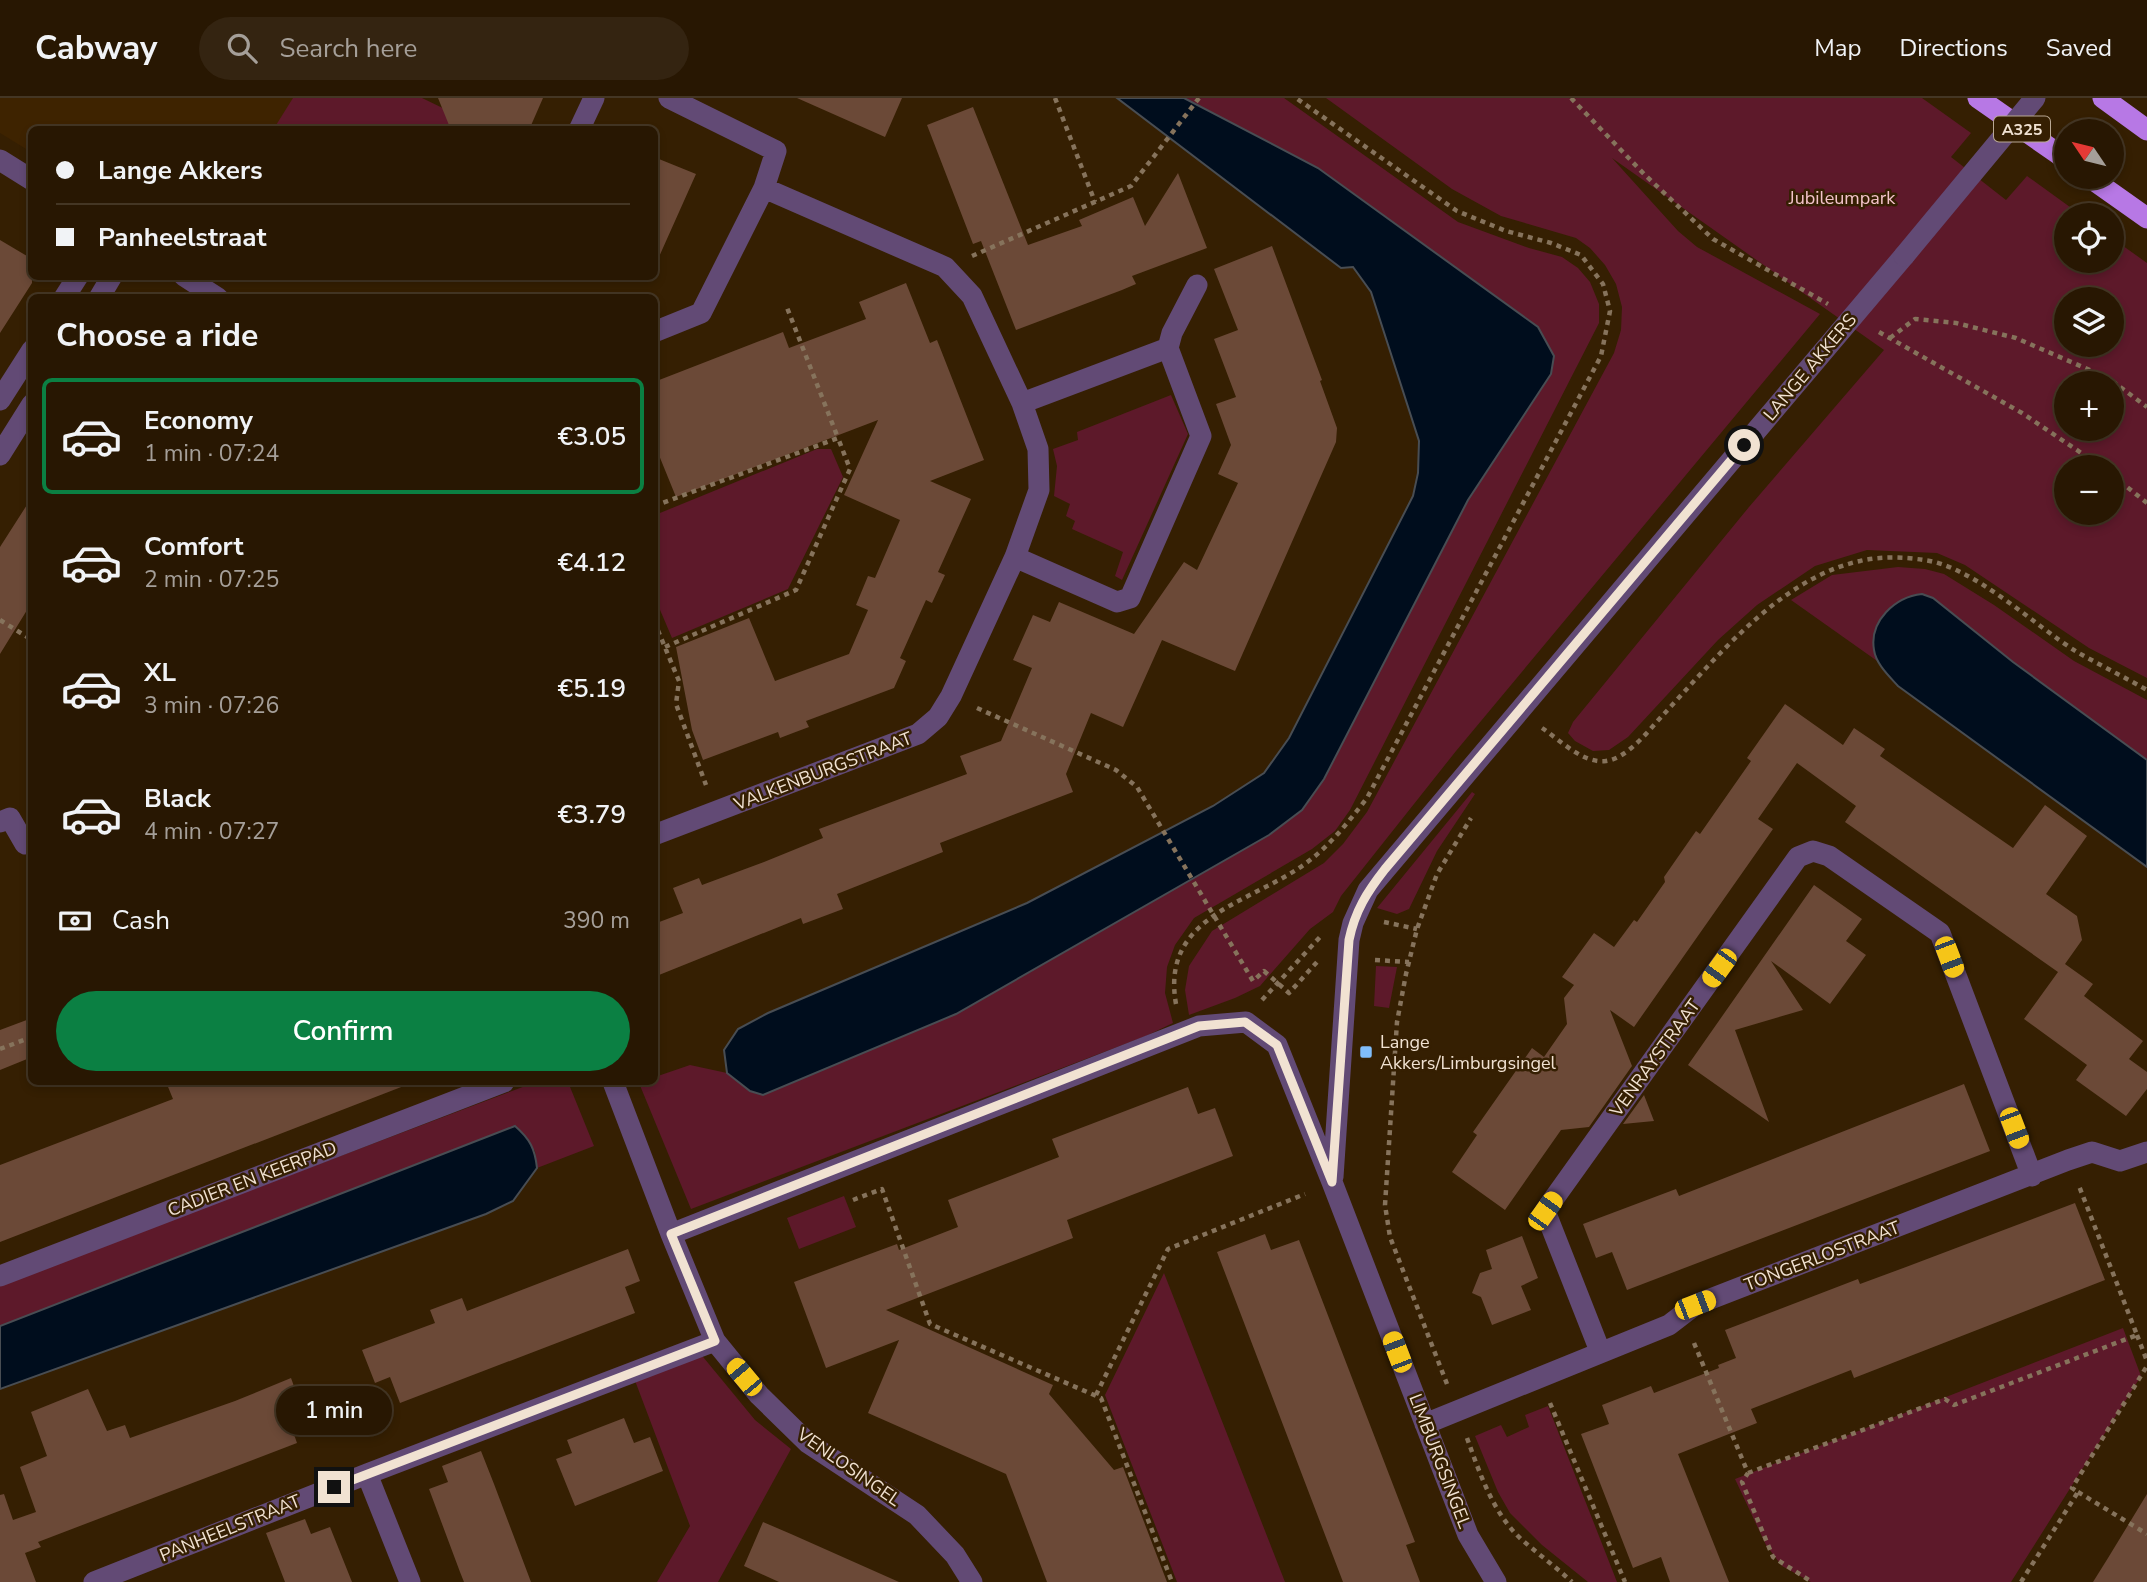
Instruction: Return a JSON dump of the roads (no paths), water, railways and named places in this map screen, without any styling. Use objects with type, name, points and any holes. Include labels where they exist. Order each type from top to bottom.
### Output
[{"type":"highway","name":"A325","points":[[1978,98],[2054,151]]},
{"type":"highway","points":[[2104,98],[2147,130]]},
{"type":"highway","points":[[2106,189],[2147,218]]},
{"type":"street","points":[[581,126],[594,98]]},
{"type":"street","points":[[658,330],[701,313],[764,188],[776,151],[669,98]]},
{"type":"street","name":"LANGE AKKERS","points":[[1332,1182],[1349,940],[1358,907],[1368,890],[2035,98]]},
{"type":"street","points":[[0,160],[28,178]]},
{"type":"street","name":"VALKENBURGSTRAAT","points":[[658,833],[918,734],[938,717],[951,696],[1015,557],[1039,490],[1038,449],[1022,403],[972,296],[945,267],[764,188]]},
{"type":"street","points":[[190,280],[212,294]]},
{"type":"street","points":[[1015,557],[1117,602],[1130,598],[1201,436],[1168,348],[1172,333],[1197,285]]},
{"type":"street","points":[[1022,403],[1168,348]]},
{"type":"street","points":[[0,400],[28,356]]},
{"type":"street","points":[[0,455],[28,410]]},
{"type":"street","points":[[0,822],[10,818],[28,847]]},
{"type":"street","name":"VENRAYSTRAAT","points":[[1600,1351],[1545,1211],[1798,857],[1813,851],[1829,856],[1940,933],[2032,1176]]},
{"type":"street","name":"LIMBURGSINGEL","points":[[671,1234],[1199,1026],[1245,1022],[1277,1045],[1468,1535],[1496,1582]]},
{"type":"street","name":"CADIER EN KEERPAD","points":[[0,1276],[496,1085]]},
{"type":"street","name":"VENLOSINGEL","points":[[614,1085],[715,1341],[759,1395],[808,1443],[917,1515],[955,1555],[972,1582]]},
{"type":"street","name":"TONGERLOSTRAAT","points":[[1425,1424],[1669,1325],[1695,1305],[2068,1160],[2092,1152],[2120,1161],[2147,1152]]},
{"type":"street","name":"PANHEELSTRAAT","points":[[94,1582],[715,1341]]},
{"type":"street","points":[[367,1474],[410,1582]]},
{"type":"water","points":[[1117,98],[1184,98],[1318,168],[1538,327],[1554,356],[1551,374],[1468,500],[1324,779],[1302,810],[1269,835],[956,1014],[763,1095],[750,1091],[727,1073],[724,1050],[738,1029],[768,1013],[1027,903],[1213,806],[1264,773],[1289,738],[1413,496],[1418,473],[1419,441],[1371,292],[1353,267],[1341,268]]},
{"type":"water","points":[[1922,594],[1933,598],[2013,662],[2147,760],[2147,867],[1898,686],[1887,674],[1875,655],[1876,629],[1886,612],[1894,605]]},
{"type":"water","points":[[515,1126],[531,1145],[537,1168],[513,1201],[486,1214],[0,1389],[0,1326]]},
{"type":"place","name":"Lange Akkers/Limburgsingel","points":[[1366,1052]]},
{"type":"park label","name":"Jubileumpark","points":[[1842,198]]}]
